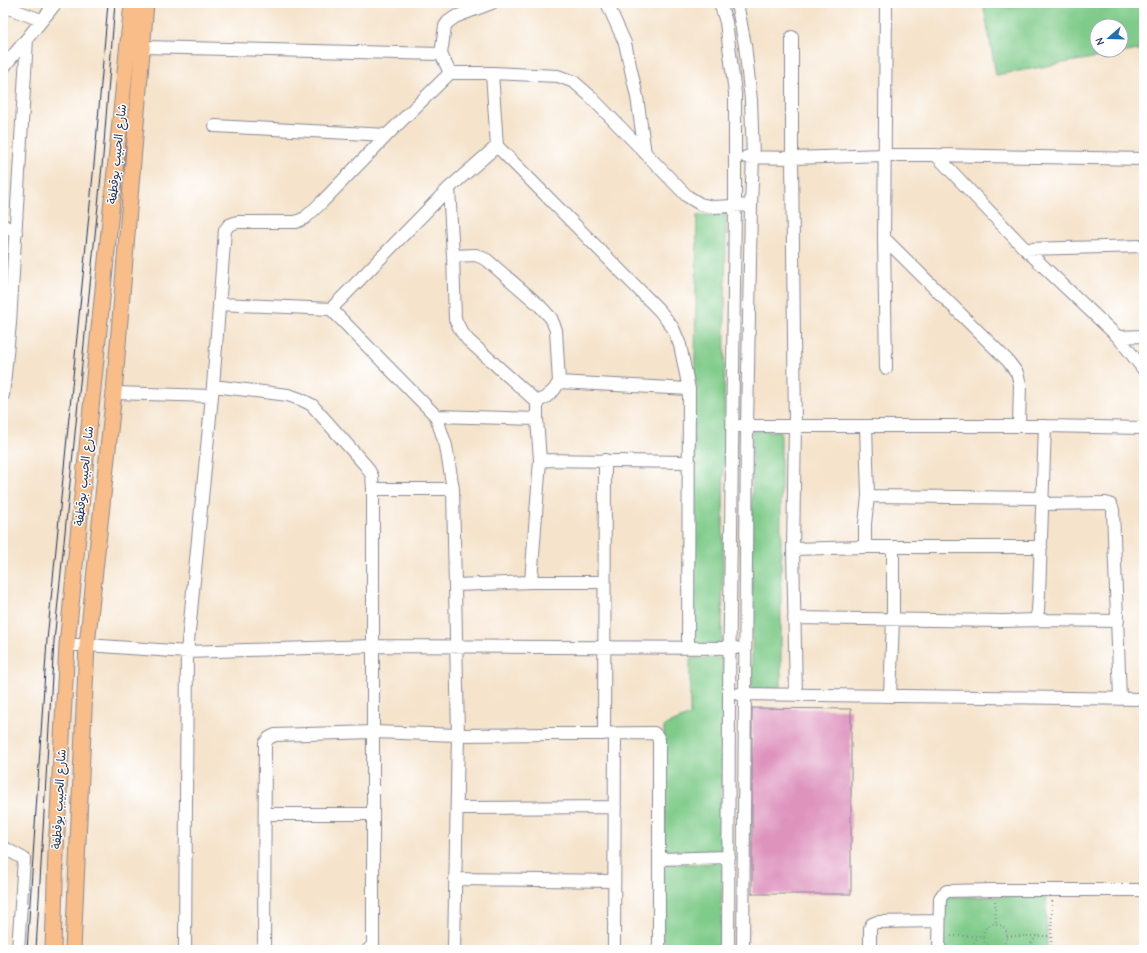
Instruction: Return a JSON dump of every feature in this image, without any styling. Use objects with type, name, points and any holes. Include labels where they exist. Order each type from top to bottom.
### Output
[{"type":"main road","name":"شارع الحبيب بوقطفة","points":[[53,950],[56,850],[67,645],[132,3]]},
{"type":"main road","name":"شارع الحبيب بوقطفة","points":[[73,950],[87,645],[114,393],[146,3]]},
{"type":"street","points":[[3,68],[56,3]]},
{"type":"street","points":[[450,73],[441,54],[448,22],[455,17],[492,3]]},
{"type":"street","points":[[607,3],[625,43],[637,97],[645,153]]},
{"type":"street","points":[[720,3],[726,22],[735,93],[728,950]]},
{"type":"street","points":[[737,3],[745,45],[751,100],[753,157],[747,426],[743,950]]},
{"type":"street","points":[[886,3],[884,238],[886,368]]},
{"type":"street","points":[[3,6],[41,20]]},
{"type":"street","points":[[792,37],[795,426],[793,549],[796,695]]},
{"type":"street","points":[[3,395],[7,321],[16,232],[27,39]]},
{"type":"street","points":[[142,47],[441,54]]},
{"type":"street","points":[[185,950],[187,652],[212,391],[225,230],[229,225],[237,222],[296,222],[305,218],[321,204],[387,135],[450,73],[558,76],[574,82],[589,95],[687,196],[700,204],[714,207],[751,206]]},
{"type":"street","points":[[492,73],[497,146],[660,311],[673,328],[680,345],[688,389],[688,648]]},
{"type":"street","points":[[215,126],[387,135]]},
{"type":"street","points":[[331,309],[449,188],[497,146]]},
{"type":"street","points":[[734,156],[792,158],[936,155],[1144,158]]},
{"type":"street","points":[[936,155],[1025,249],[1118,337],[1144,370]]},
{"type":"street","points":[[449,188],[455,319],[461,331],[468,340],[537,402],[540,460],[531,582]]},
{"type":"street","points":[[3,226],[16,232]]},
{"type":"street","points":[[884,238],[1008,361],[1017,373],[1020,384],[1019,426]]},
{"type":"street","points":[[1025,249],[1144,246]]},
{"type":"street","points":[[453,256],[476,255],[487,260],[539,305],[551,318],[556,330],[559,382],[554,390],[537,402]]},
{"type":"street","points":[[219,304],[331,309],[436,416],[446,446],[453,489],[458,735],[454,950]]},
{"type":"street","points":[[1118,337],[1144,336]]},
{"type":"street","points":[[559,382],[688,389]]},
{"type":"street","points":[[114,393],[212,391],[288,395],[312,405],[367,467],[372,476],[374,732],[373,946],[368,950]]},
{"type":"street","points":[[436,416],[537,419]]},
{"type":"street","points":[[732,426],[1045,426],[1144,428]]},
{"type":"street","points":[[865,547],[865,524],[868,496],[866,426]]},
{"type":"street","points":[[1036,620],[1039,594],[1045,426]]},
{"type":"street","points":[[540,460],[689,462]]},
{"type":"street","points":[[605,460],[604,648],[615,807],[614,950]]},
{"type":"street","points":[[373,489],[453,489]]},
{"type":"street","points":[[868,496],[1106,503],[1110,505],[1113,510],[1120,699]]},
{"type":"street","points":[[793,549],[865,547],[1041,547]]},
{"type":"street","points":[[890,696],[893,620],[893,547]]},
{"type":"street","points":[[455,585],[531,582],[604,582]]},
{"type":"street","points":[[794,618],[1003,622],[1036,620],[1118,621]]},
{"type":"street","points":[[67,645],[187,652],[373,646],[746,649]]},
{"type":"street","points":[[729,695],[1144,699]]},
{"type":"street","points":[[264,950],[265,743],[274,735],[374,732],[458,735],[654,734],[657,736],[660,740],[659,946],[657,950]]},
{"type":"street","points":[[457,808],[615,807]]},
{"type":"street","points":[[265,814],[373,814]]},
{"type":"street","points":[[3,847],[24,859],[18,950]]},
{"type":"street","points":[[659,859],[729,857]]},
{"type":"street","points":[[455,879],[614,881]]},
{"type":"street","points":[[938,950],[940,898],[948,891],[1144,890]]},
{"type":"street","points":[[870,950],[870,928],[872,924],[877,922],[939,921]]},
{"type":"path","points":[[995,890],[996,924]]},
{"type":"path","points":[[1051,950],[1052,890]]},
{"type":"path","points":[[996,924],[1004,928],[1007,936],[1004,945],[995,948],[991,947],[984,940],[984,931],[991,925],[996,924]]},
{"type":"path","points":[[970,950],[978,936]]},
{"type":"path","points":[[938,937],[984,936]]},
{"type":"path","points":[[1007,936],[1051,936]]},
{"type":"path","points":[[1027,950],[1036,936]]},
{"type":"green space","points":[[983,3],[1144,3],[1144,49],[1129,52],[1129,18],[1089,18],[1089,58],[1093,58],[996,75]]},
{"type":"green space","points":[[697,215],[726,215],[722,644],[691,645]]},
{"type":"green space","points":[[752,431],[781,431],[781,689],[752,689]]},
{"type":"green space","points":[[690,658],[723,658],[721,850],[665,851],[664,726],[690,715]]},
{"type":"green space","points":[[722,863],[721,950],[663,950],[663,864]]},
{"type":"green space","points":[[1046,896],[1047,950],[944,950],[944,897]]},
{"type":"building","points":[[752,708],[851,709],[851,894],[752,894]]},
{"type":"tram line","points":[[27,950],[47,640],[95,154],[108,3]]},
{"type":"tram line","points":[[36,950],[54,641],[103,156],[115,3]]}]
